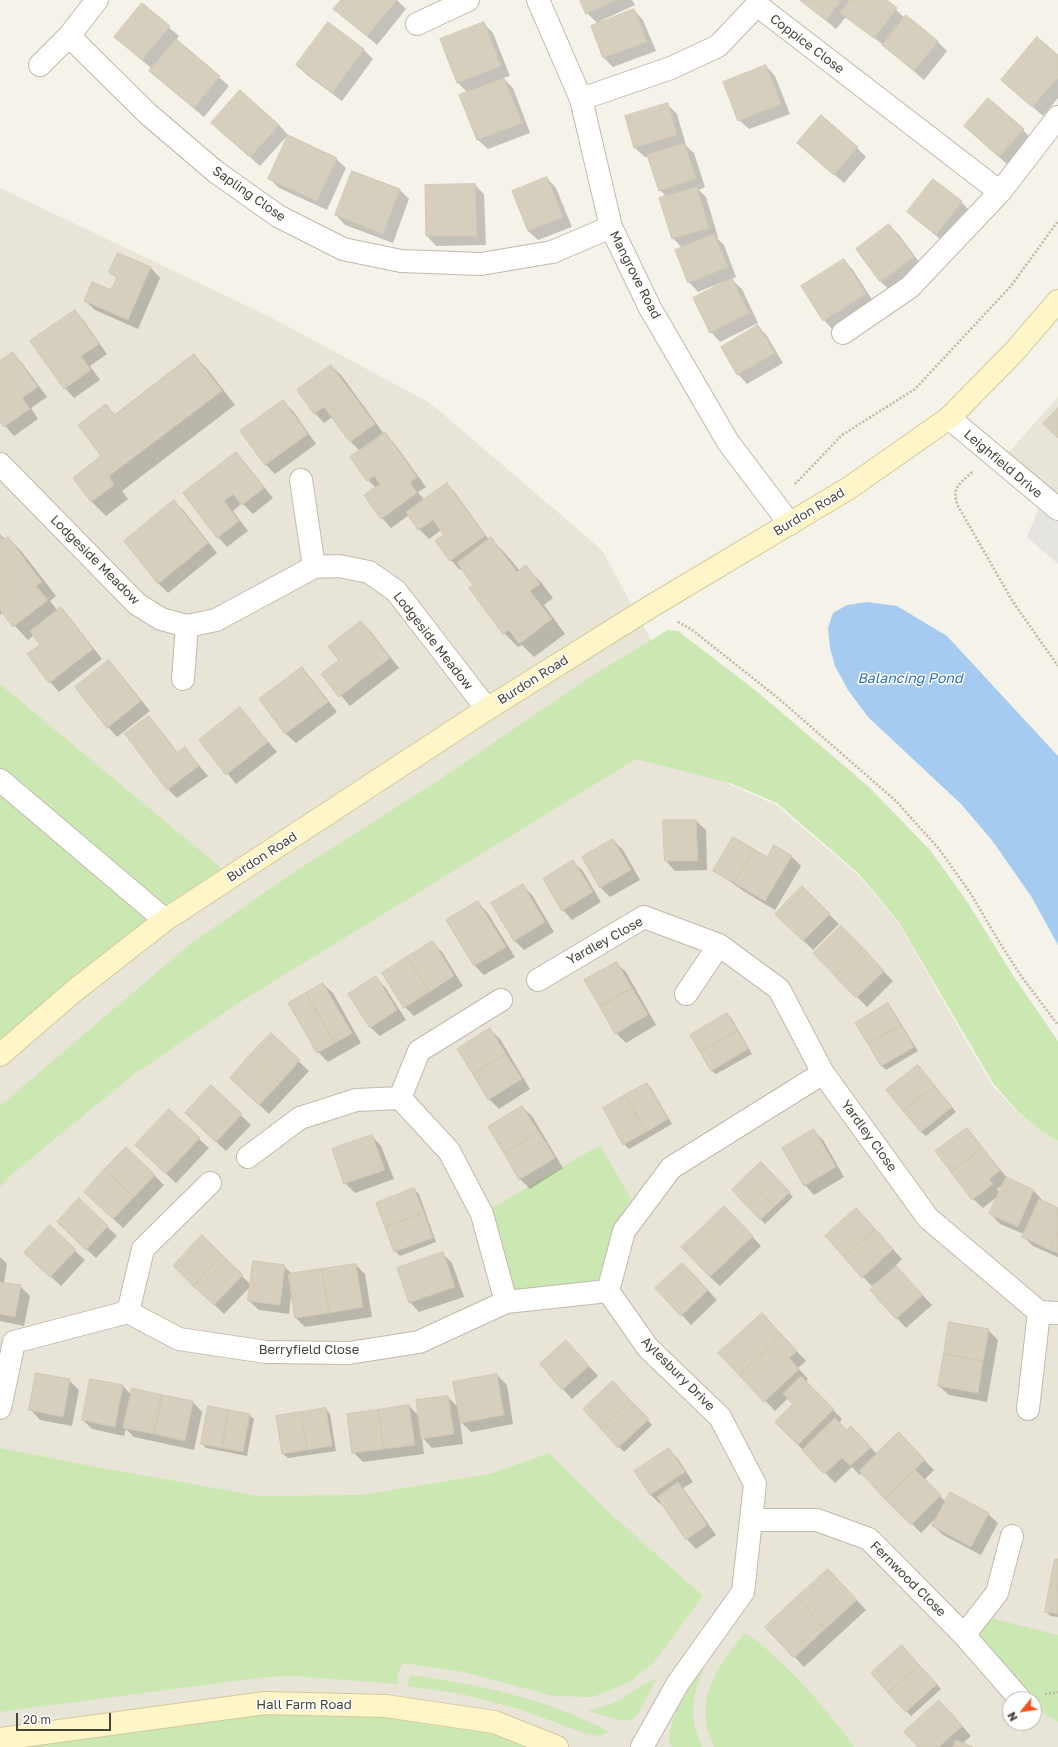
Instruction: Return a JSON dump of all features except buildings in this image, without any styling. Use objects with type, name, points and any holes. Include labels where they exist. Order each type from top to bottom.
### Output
[{"type":"street","points":[[40,65],[69,36],[97,0]]},
{"type":"street","points":[[418,24],[468,0]]},
{"type":"street","name":"Mangrove Road","points":[[538,0],[581,99],[611,227],[650,308],[728,442],[790,524]]},
{"type":"street","name":"Coppice Close","points":[[581,99],[671,68],[718,46],[759,3],[1000,192]]},
{"type":"street","name":"Sapling Close","points":[[69,36],[148,114],[216,172],[278,216],[343,249],[401,261],[481,264],[552,252],[611,227]]},
{"type":"street","points":[[844,333],[910,287],[1000,192],[1058,117]]},
{"type":"street","name":"Burdon Road","points":[[0,1055],[74,991],[165,920],[487,709],[650,607],[849,488],[949,418],[1013,354],[1058,301]]},
{"type":"street","name":"Leighfield Drive","points":[[949,418],[1058,509]]},
{"type":"street","name":"Lodgeside Meadow","points":[[0,464],[137,604],[161,619],[187,626],[216,620],[314,567],[340,566],[369,572],[396,591],[487,709]]},
{"type":"street","points":[[301,480],[314,567]]},
{"type":"street","points":[[183,679],[187,626]]},
{"type":"street","points":[[0,780],[165,920]]},
{"type":"street","name":"Yardley Close","points":[[538,980],[644,917],[719,945],[779,989],[823,1073],[928,1218],[1049,1313],[1028,1409]]},
{"type":"street","points":[[686,994],[719,945]]},
{"type":"street","points":[[400,1098],[419,1051],[501,1000]]},
{"type":"street","points":[[608,1290],[624,1230],[671,1168],[823,1073]]},
{"type":"street","points":[[248,1157],[300,1118],[356,1100],[400,1098],[449,1151],[482,1214],[506,1302]]},
{"type":"street","points":[[0,1408],[14,1342],[128,1312],[142,1249],[210,1183]]},
{"type":"street","name":"Berryfield Close","points":[[128,1312],[178,1339],[266,1352],[350,1353],[419,1342],[506,1302],[608,1290]]},
{"type":"street","name":"Aylesbury Drive","points":[[608,1290],[648,1348],[720,1417],[755,1484],[743,1592],[678,1682],[642,1747]]},
{"type":"street","name":"Fernwood Close","points":[[752,1520],[817,1520],[869,1539],[964,1635],[1013,1691]]},
{"type":"street","points":[[964,1635],[997,1593],[1012,1536]]},
{"type":"street","name":"Hall Farm Road","points":[[0,1739],[265,1703],[386,1706],[494,1722],[557,1747]]},
{"type":"path","points":[[775,505],[842,435],[915,388],[1011,286],[1058,221]]},
{"type":"path","points":[[989,452],[956,488],[954,496],[958,506],[1013,602],[1058,666]]},
{"type":"path","points":[[650,607],[691,629],[778,698],[896,801],[939,850],[971,894],[1017,970],[1058,1025]]},
{"type":"shaded area","points":[[0,188],[268,316],[430,403],[602,550],[729,784],[776,805],[857,874],[897,921],[991,1084],[1017,1112],[1041,1131],[1058,1141],[1058,1747],[0,1747]]},
{"type":"shaded area","points":[[1058,397],[1058,509],[1001,461]]},
{"type":"shaded area","points":[[1043,497],[1058,509],[1058,564],[1027,537]]},
{"type":"green space","points":[[668,630],[678,631],[755,690],[868,786],[930,850],[966,900],[1014,977],[1058,1041],[1058,1141],[1041,1131],[1017,1111],[993,1083],[898,921],[858,873],[777,803],[730,783],[636,759],[240,1002],[133,1075],[12,1174],[0,1187],[0,1106],[190,944],[299,869],[436,782],[593,675]]},
{"type":"green space","points":[[0,684],[232,877],[0,1055]]},
{"type":"green space","points":[[600,1145],[638,1211],[608,1291],[506,1302],[482,1214]]},
{"type":"green space","points":[[0,1448],[259,1496],[361,1495],[490,1474],[549,1453],[613,1516],[703,1596],[654,1662],[630,1682],[593,1697],[553,1696],[464,1672],[403,1663],[398,1673],[397,1684],[295,1676],[265,1677],[0,1712]]},
{"type":"green space","points":[[979,1615],[1058,1635],[1058,1722],[1042,1712],[1042,1691],[1014,1691],[964,1635]]},
{"type":"green space","points":[[745,1633],[761,1644],[797,1678],[827,1712],[854,1747],[714,1747],[705,1715],[706,1700],[710,1686],[717,1672],[734,1646]]},
{"type":"green space","points":[[707,1659],[693,1704],[694,1725],[702,1747],[672,1747],[670,1739],[671,1728],[675,1716],[688,1689]]},
{"type":"green space","points":[[410,1675],[461,1683],[512,1694],[562,1710],[610,1732],[598,1736],[584,1733],[522,1710],[462,1694],[407,1686]]},
{"type":"green space","points":[[657,1678],[639,1712],[632,1720],[620,1720],[588,1711],[616,1702],[642,1685]]},
{"type":"green space","points":[[265,1703],[386,1706],[557,1747],[0,1747]]},
{"type":"water","name":"Balancing Pond","points":[[867,602],[897,606],[947,636],[1058,756],[1058,945],[1031,896],[991,839],[961,804],[868,717],[848,690],[835,666],[830,648],[828,628],[833,613],[847,605]]}]
